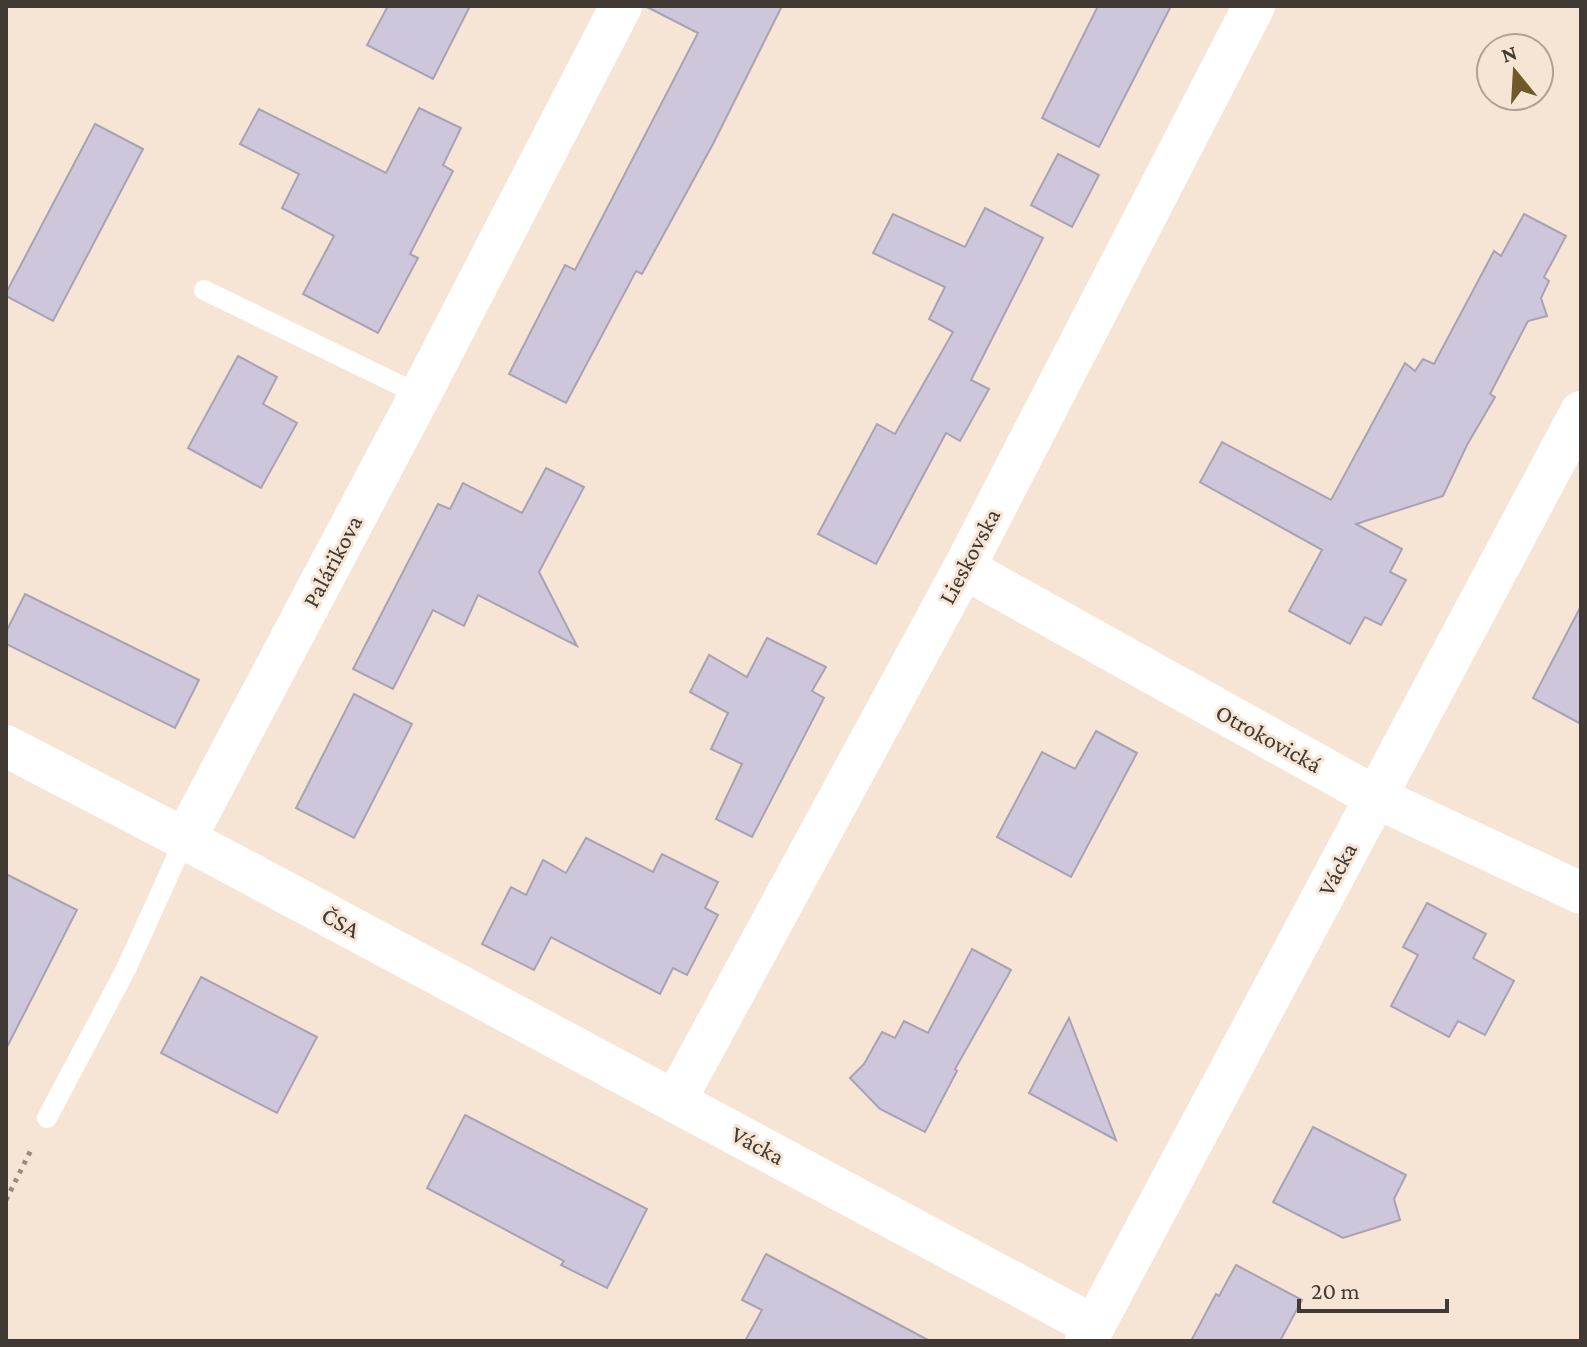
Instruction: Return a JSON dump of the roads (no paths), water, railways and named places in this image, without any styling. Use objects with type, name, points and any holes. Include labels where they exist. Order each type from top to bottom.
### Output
[{"type":"street","name":"Palárikova","points":[[185,839],[621,6]]},
{"type":"street","name":"Lieskovska","points":[[675,1101],[964,568],[1254,6]]},
{"type":"street","name":"Vácka","points":[[675,1101],[1090,1334],[1581,412]]},
{"type":"street","name":"Otrokovická","points":[[964,568],[1375,797],[1581,893]]},
{"type":"street","name":"ČSA","points":[[6,746],[675,1101]]},
{"type":"lane","points":[[204,290],[420,395]]},
{"type":"lane","name":"Palárikova","points":[[47,1118],[126,969],[185,839]]}]
